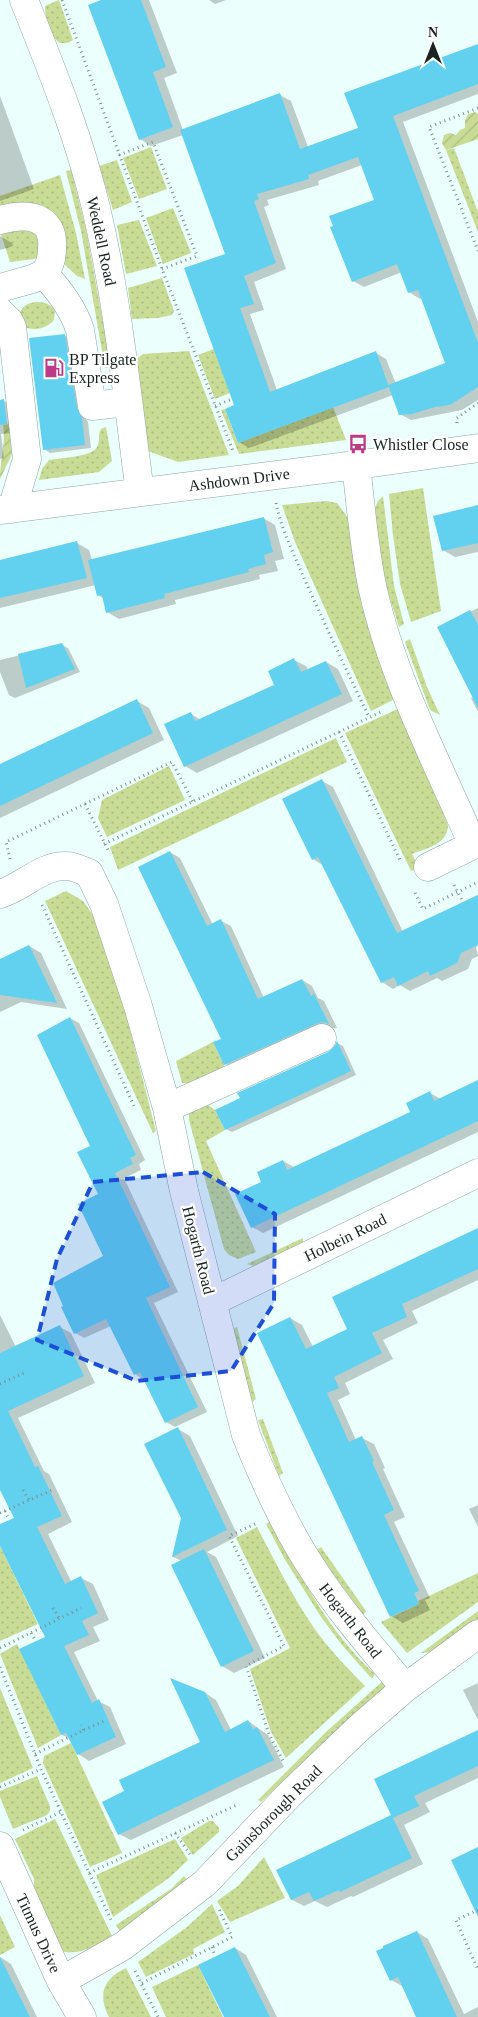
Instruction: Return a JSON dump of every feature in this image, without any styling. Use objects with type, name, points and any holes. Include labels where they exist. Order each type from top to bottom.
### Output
[{"type":"street","name":"Weddell Road","points":[[24,0],[67,112],[96,207],[113,296],[140,492]]},
{"type":"street","points":[[0,220],[17,216],[36,218],[44,223],[50,231],[53,248],[50,267],[44,274],[0,288]]},
{"type":"street","points":[[44,274],[66,300],[76,318],[92,406],[127,402]]},
{"type":"street","points":[[0,312],[12,327],[27,459],[6,509]]},
{"type":"street","name":"Ashdown Drive","points":[[6,509],[478,448]]},
{"type":"street","points":[[356,465],[373,590],[387,639],[408,698],[476,847],[414,873]]},
{"type":"street","points":[[0,894],[10,891],[47,868],[69,866]]},
{"type":"street","name":"Hogarth Road","points":[[69,866],[89,874],[104,904],[138,1006],[168,1108],[184,1191],[246,1435],[261,1474],[316,1575],[405,1688]]},
{"type":"street","points":[[168,1108],[322,1038]]},
{"type":"street","name":"Holbein Road","points":[[212,1302],[478,1173]]},
{"type":"street","name":"Gainsborough Road","points":[[61,1981],[123,1946],[205,1883],[289,1795],[405,1688],[478,1634]]},
{"type":"street","name":"Titmus Drive","points":[[9,1840],[61,1981],[70,2000],[82,2017]]},
{"type":"path","points":[[62,0],[162,269],[234,454],[240,479]]},
{"type":"path","points":[[478,108],[430,127],[478,251]]},
{"type":"path","points":[[119,155],[153,142],[197,256],[162,269]]},
{"type":"path","points":[[215,406],[232,399]]},
{"type":"path","points":[[270,475],[278,516],[291,548],[327,631],[369,717]]},
{"type":"path","points":[[69,866],[105,843],[408,698]]},
{"type":"path","points":[[339,732],[414,873],[423,909],[478,882]]},
{"type":"path","points":[[5,864],[11,862],[6,842],[172,762],[192,802]]},
{"type":"path","points":[[40,900],[134,1107]]},
{"type":"path","points":[[0,1377],[1,1383],[26,1372]]},
{"type":"path","points":[[23,1490],[30,1500]]},
{"type":"path","points":[[0,1513],[52,1490]]},
{"type":"path","points":[[5,1511],[10,1520]]},
{"type":"path","points":[[280,1512],[230,1536],[284,1646],[246,1666],[269,1734],[286,1768]]},
{"type":"path","points":[[53,1608],[60,1619]]},
{"type":"path","points":[[0,1648],[81,1608]]},
{"type":"path","points":[[31,1632],[36,1641]]},
{"type":"path","points":[[0,1667],[41,1769],[158,2017]]},
{"type":"path","points":[[35,1754],[104,1721]]},
{"type":"path","points":[[81,1726],[84,1730]]},
{"type":"path","points":[[0,1786],[41,1769]]},
{"type":"path","points":[[89,1873],[246,1801]]},
{"type":"path","points":[[9,1840],[61,1812]]},
{"type":"path","points":[[175,1833],[194,1861]]},
{"type":"path","points":[[142,1984],[232,1937],[218,1907]]},
{"type":"path","points":[[478,1910],[456,1920],[478,1970]]},
{"type":"path","points":[[212,1947],[215,1956]]},
{"type":"highlighted area","points":[[203,1172],[275,1214],[274,1303],[231,1371],[137,1381],[37,1340],[57,1259],[93,1182]]},
{"type":"green space","points":[[59,0],[73,40],[66,43],[60,43],[55,39],[45,12],[45,6]]},
{"type":"green space","points":[[475,112],[478,114],[478,139],[446,150],[442,143],[444,135],[450,133],[456,135],[465,128],[468,114]]},
{"type":"green space","points":[[151,147],[167,189],[139,199],[123,158]]},
{"type":"green space","points":[[454,148],[478,212],[478,232],[446,150]]},
{"type":"green space","points":[[117,160],[132,202],[113,210],[99,166]]},
{"type":"green space","points":[[71,170],[86,229],[111,367],[105,368],[81,231],[66,171]]},
{"type":"green space","points":[[60,175],[76,233],[85,279],[77,276],[62,262],[58,231],[51,211],[33,203],[0,208],[0,196]]},
{"type":"green space","points":[[173,208],[191,253],[163,264],[146,218]]},
{"type":"green space","points":[[139,220],[157,266],[126,274],[117,225]]},
{"type":"green space","points":[[20,225],[40,231],[39,256],[34,259],[10,262],[0,231]]},
{"type":"green space","points":[[162,278],[174,311],[172,315],[158,318],[132,319],[128,288]]},
{"type":"green space","points":[[35,302],[51,306],[55,311],[54,320],[40,328],[24,327],[19,315],[20,312],[25,306]]},
{"type":"green space","points":[[214,349],[230,393],[215,399],[198,355]]},
{"type":"green space","points":[[189,351],[229,455],[178,462],[148,451],[137,359],[143,354]]},
{"type":"green space","points":[[333,407],[346,440],[239,454],[221,410],[225,409],[238,443]]},
{"type":"green space","points":[[9,424],[12,454],[0,479],[4,439],[3,425]]},
{"type":"green space","points":[[106,427],[112,461],[99,472],[39,480],[42,469],[49,460],[83,455],[94,450],[98,445],[101,429]]},
{"type":"green space","points":[[423,488],[441,611],[411,622],[400,584],[389,494]]},
{"type":"green space","points":[[383,496],[394,586],[404,624],[399,627],[386,586],[378,538],[375,508]]},
{"type":"green space","points":[[326,501],[337,503],[349,519],[399,697],[371,711],[295,542],[282,505]]},
{"type":"green space","points":[[410,639],[427,687],[440,715],[430,710],[405,642]]},
{"type":"green space","points":[[402,707],[448,825],[447,832],[441,841],[412,854],[419,868],[411,871],[345,733]]},
{"type":"green space","points":[[336,738],[347,762],[118,870],[110,847]]},
{"type":"green space","points":[[169,766],[185,800],[107,837],[98,818],[102,800]]},
{"type":"green space","points":[[66,891],[83,901],[98,922],[127,1018],[156,1131],[153,1133],[45,901]]},
{"type":"green space","points":[[213,1042],[225,1067],[192,1083],[182,1083],[176,1061]]},
{"type":"green space","points":[[204,1102],[215,1110],[225,1130],[206,1141],[256,1252],[238,1259],[229,1255],[224,1249],[189,1120],[189,1112]]},
{"type":"green space","points":[[303,1238],[303,1245],[260,1265],[253,1266],[247,1264]]},
{"type":"green space","points":[[237,1327],[256,1399],[252,1402],[234,1336],[233,1329]]},
{"type":"green space","points":[[263,1419],[283,1473],[279,1476],[258,1420]]},
{"type":"green space","points":[[270,1521],[316,1602],[343,1640],[375,1674],[372,1679],[342,1645],[321,1617],[284,1558],[266,1524]]},
{"type":"green space","points":[[257,1527],[291,1591],[314,1628],[338,1658],[365,1686],[286,1758],[271,1732],[250,1669],[290,1648],[236,1538]]},
{"type":"green space","points":[[0,1546],[38,1624],[0,1641]]},
{"type":"green space","points":[[321,1547],[366,1611],[363,1615],[316,1550]]},
{"type":"green space","points":[[478,1573],[478,1602],[407,1653],[381,1622],[419,1604],[418,1601]]},
{"type":"green space","points":[[478,1611],[478,1620],[433,1652],[421,1653]]},
{"type":"green space","points":[[17,1644],[61,1735],[38,1748],[0,1654]]},
{"type":"green space","points":[[384,1680],[387,1685],[261,1802],[258,1800],[326,1732]]},
{"type":"green space","points":[[0,1688],[33,1768],[0,1783]]},
{"type":"green space","points":[[71,1743],[122,1853],[90,1867],[43,1763],[44,1756]]},
{"type":"green space","points":[[37,1776],[50,1806],[50,1811],[47,1815],[13,1829],[0,1797],[0,1791]]},
{"type":"green space","points":[[55,1819],[112,1936],[81,1951],[60,1951],[34,1894],[34,1879],[15,1839]]},
{"type":"green space","points":[[209,1821],[213,1821],[219,1828],[219,1832],[193,1855],[181,1838]]},
{"type":"green space","points":[[175,1839],[188,1860],[169,1878],[113,1917],[96,1875]]},
{"type":"green space","points":[[264,1857],[285,1898],[230,1922],[217,1901],[238,1886]]},
{"type":"green space","points":[[184,1876],[187,1880],[120,1931],[116,1925],[171,1889]]},
{"type":"green space","points":[[212,1904],[225,1932],[193,1949],[194,1954],[146,1977],[138,1962],[187,1927]]},
{"type":"green space","points":[[0,1915],[15,1947],[0,1955]]},
{"type":"green space","points":[[198,1965],[223,2017],[166,2017],[152,1987]]},
{"type":"green space","points":[[126,1968],[151,2017],[109,2017],[105,2009],[103,1994],[105,1988],[112,1977]]},
{"type":"building","points":[[101,0],[141,0],[166,67],[153,72],[173,127],[139,140],[88,5]]},
{"type":"building","points":[[478,44],[478,84],[393,116],[478,343],[478,387],[450,405],[435,407],[412,414],[399,415],[389,387],[238,443],[225,409],[234,405],[184,268],[225,254],[180,130],[280,93],[300,149],[358,128],[344,93]],"holes":[[[358,157],[374,200],[329,216],[333,226],[330,227],[352,282],[397,264],[408,293],[418,290],[445,363],[388,385],[376,351],[270,392],[240,308],[254,304],[244,276],[276,263],[254,201],[259,199],[257,194],[309,179],[308,175]]]},
{"type":"building","name":"BP Tilgate Express","points":[[65,334],[77,408],[82,418],[85,445],[43,450],[29,338]]},
{"type":"building","points":[[4,399],[7,424],[0,425],[0,400]]},
{"type":"building","points":[[478,505],[478,543],[442,551],[433,516]]},
{"type":"building","points":[[264,517],[273,552],[264,555],[266,564],[248,569],[249,572],[164,594],[165,598],[106,613],[102,595],[97,596],[88,560]]},
{"type":"building","points":[[77,541],[87,578],[0,598],[0,560]]},
{"type":"building","points":[[470,610],[478,625],[478,708],[437,627]]},
{"type":"building","points":[[62,643],[75,669],[26,688],[18,654]]},
{"type":"building","points":[[294,658],[301,672],[326,661],[342,694],[184,767],[164,724],[191,712],[195,721],[274,685],[268,671]]},
{"type":"building","points":[[137,699],[153,733],[0,806],[0,764]]},
{"type":"building","points":[[322,779],[397,933],[478,895],[478,945],[461,953],[457,963],[430,976],[428,971],[398,986],[394,977],[381,983],[318,857],[312,860],[282,799]]},
{"type":"building","points":[[170,851],[207,926],[221,919],[258,999],[302,979],[311,996],[314,994],[329,1024],[323,1022],[316,1024],[224,1065],[213,1042],[221,1039],[138,867]]},
{"type":"building","points":[[29,945],[57,1003],[0,995],[0,959]]},
{"type":"building","points":[[70,1017],[136,1155],[130,1158],[133,1164],[115,1173],[170,1287],[146,1298],[198,1407],[165,1423],[140,1372],[134,1375],[106,1319],[74,1334],[61,1307],[63,1306],[53,1283],[103,1256],[78,1204],[98,1194],[77,1152],[90,1146],[37,1035]]},
{"type":"building","points":[[337,1041],[351,1071],[225,1130],[215,1110],[240,1098],[237,1093],[328,1052]]},
{"type":"building","points":[[478,1080],[478,1121],[251,1228],[235,1194],[261,1182],[257,1172],[283,1160],[287,1170],[410,1112],[406,1103],[430,1091],[434,1101]]},
{"type":"building","points":[[478,1228],[478,1269],[402,1304],[407,1317],[372,1333],[382,1353],[334,1377],[339,1388],[327,1393],[349,1442],[362,1436],[374,1461],[372,1462],[394,1510],[384,1515],[419,1591],[414,1593],[419,1604],[390,1617],[257,1333],[290,1317],[306,1349],[347,1329],[332,1297]]},
{"type":"building","points":[[60,1325],[84,1376],[8,1411],[35,1467],[38,1466],[62,1516],[37,1527],[65,1584],[81,1576],[98,1613],[82,1621],[89,1635],[64,1646],[92,1703],[99,1699],[116,1737],[77,1755],[66,1733],[61,1735],[19,1649],[45,1637],[0,1546],[0,1524],[14,1518],[0,1490],[0,1353]]},
{"type":"building","points":[[178,1427],[227,1530],[172,1557],[181,1518],[144,1444]]},
{"type":"building","points":[[204,1549],[254,1651],[221,1667],[171,1565]]},
{"type":"building","points":[[170,1678],[205,1692],[225,1732],[248,1720],[253,1729],[257,1727],[274,1760],[118,1835],[102,1802],[124,1791],[119,1780],[200,1742]]},
{"type":"building","points":[[478,1730],[478,1766],[414,1796],[419,1806],[393,1818],[412,1858],[340,1892],[339,1890],[314,1901],[309,1892],[291,1900],[276,1870],[391,1815],[374,1779]]},
{"type":"building","points":[[478,1847],[478,1917],[451,1860]]},
{"type":"building","points":[[417,1931],[457,2017],[416,2017],[398,1977],[390,1981],[376,1951]]},
{"type":"building","points":[[235,1947],[270,2017],[224,2017],[198,1965]]},
{"type":"building","points":[[0,1957],[30,2017],[0,2017]]},
{"type":"place","name":"BP Tilgate Express","points":[[54,368]]},
{"type":"place","name":"Whistler Close","points":[[358,444]]}]
